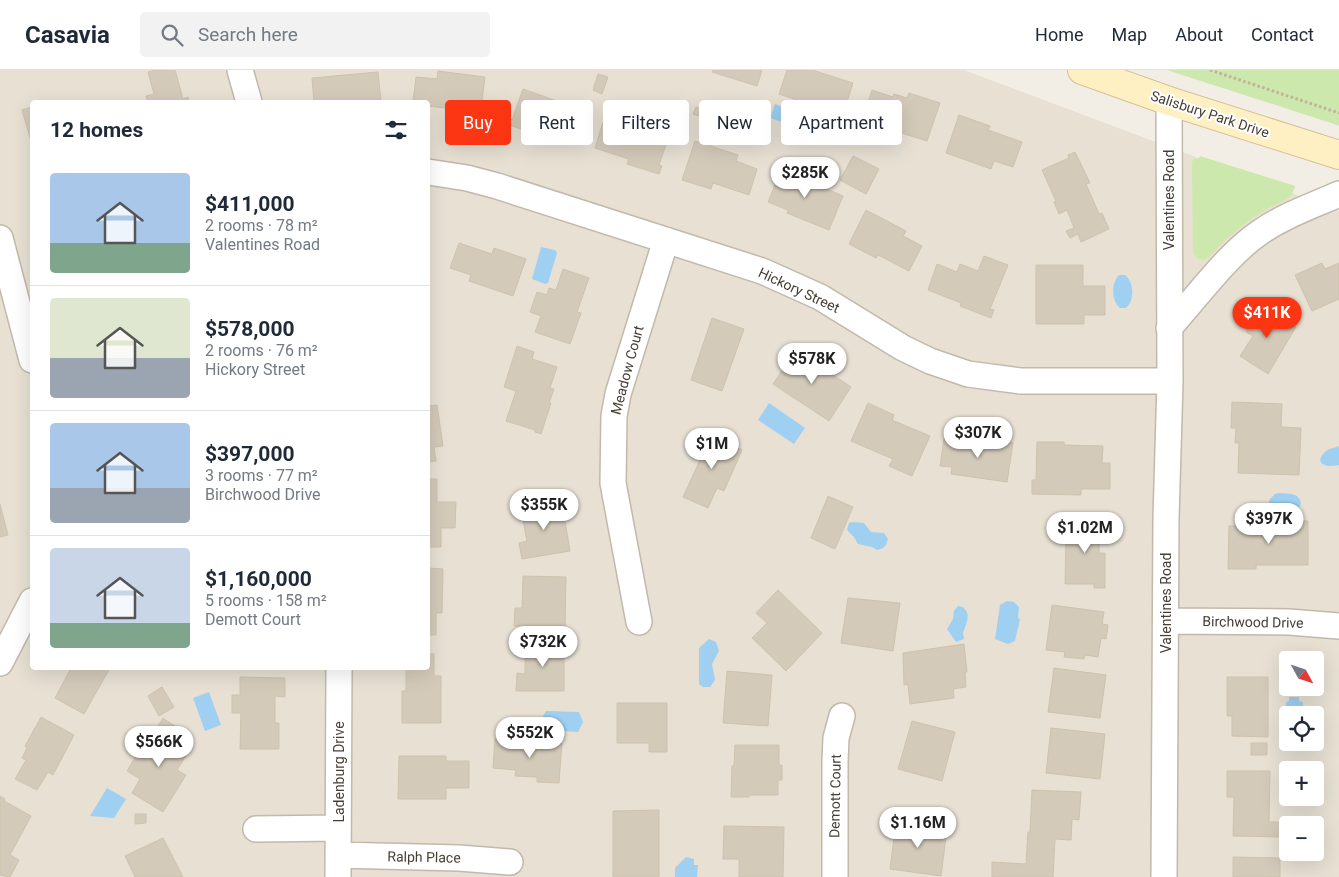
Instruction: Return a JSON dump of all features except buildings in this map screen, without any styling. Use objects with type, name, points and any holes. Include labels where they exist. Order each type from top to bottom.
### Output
[{"type":"main road","name":"Salisbury Park Drive","points":[[1082,70],[1169,102],[1339,154]]},
{"type":"street","points":[[240,70],[248,100]]},
{"type":"street","name":"Valentines Road","points":[[1164,877],[1167,622],[1166,519],[1170,381],[1169,102]]},
{"type":"street","name":"Hickory Street","points":[[430,172],[467,178],[497,186],[762,271],[808,291],[912,352],[930,361],[968,374],[1020,381],[1170,381]]},
{"type":"street","points":[[1170,328],[1234,254],[1259,233],[1285,218],[1339,194]]},
{"type":"street","points":[[0,238],[30,352]]},
{"type":"street","name":"Meadow Court","points":[[639,622],[613,483],[614,416],[618,394],[666,240]]},
{"type":"street","points":[[0,663],[8,628],[30,603]]},
{"type":"street","name":"Birchwood Drive","points":[[1167,622],[1289,622],[1339,626]]},
{"type":"street","name":"Ladenburg Drive","points":[[338,866],[339,670]]},
{"type":"street","name":"Demott Court","points":[[835,877],[836,738],[842,716]]},
{"type":"street","points":[[256,829],[338,828]]},
{"type":"street","name":"Ralph Place","points":[[338,866],[459,858],[510,862]]},
{"type":"path","points":[[1210,70],[1339,113]]},
{"type":"shaded area","points":[[0,70],[964,70],[1339,211],[1339,877],[0,877]]},
{"type":"green space","points":[[1167,70],[1339,70],[1339,126],[1331,123]]},
{"type":"green space","points":[[1200,156],[1295,186],[1292,194],[1287,198],[1248,221],[1209,257],[1202,260],[1196,257],[1193,252],[1192,164],[1193,159]]},
{"type":"water","points":[[775,104],[781,106],[781,122],[771,118]]},
{"type":"water","points":[[541,247],[555,250],[557,253],[548,283],[545,284],[532,279]]},
{"type":"water","points":[[1119,275],[1125,275],[1132,286],[1131,300],[1126,308],[1120,308],[1114,297],[1113,287]]},
{"type":"water","points":[[769,403],[805,428],[794,444],[758,420]]},
{"type":"water","points":[[1339,446],[1339,465],[1327,466],[1321,463],[1321,457],[1325,452]]},
{"type":"water","points":[[1279,493],[1296,495],[1301,503],[1299,508],[1291,512],[1282,507],[1270,506],[1269,500]]},
{"type":"water","points":[[849,523],[864,523],[871,532],[884,533],[888,539],[883,548],[877,550],[858,544],[847,530]]},
{"type":"water","points":[[1007,601],[1014,602],[1019,607],[1018,618],[1020,619],[1015,641],[1008,644],[995,639],[1000,605]]},
{"type":"water","points":[[958,606],[966,610],[968,616],[963,633],[964,639],[956,642],[947,629]]},
{"type":"water","points":[[709,639],[716,642],[719,651],[712,664],[715,680],[710,687],[703,687],[699,684],[699,648]]},
{"type":"water","points":[[209,692],[221,725],[205,731],[193,698]]},
{"type":"water","points":[[1289,697],[1299,697],[1299,701],[1303,702],[1303,706],[1286,706],[1286,702],[1289,701]]},
{"type":"water","points":[[546,711],[579,712],[583,722],[578,732],[545,730],[541,720]]},
{"type":"water","points":[[107,788],[126,799],[114,818],[90,816]]},
{"type":"water","points":[[686,857],[694,859],[694,865],[698,865],[697,877],[675,877],[675,868]]}]
